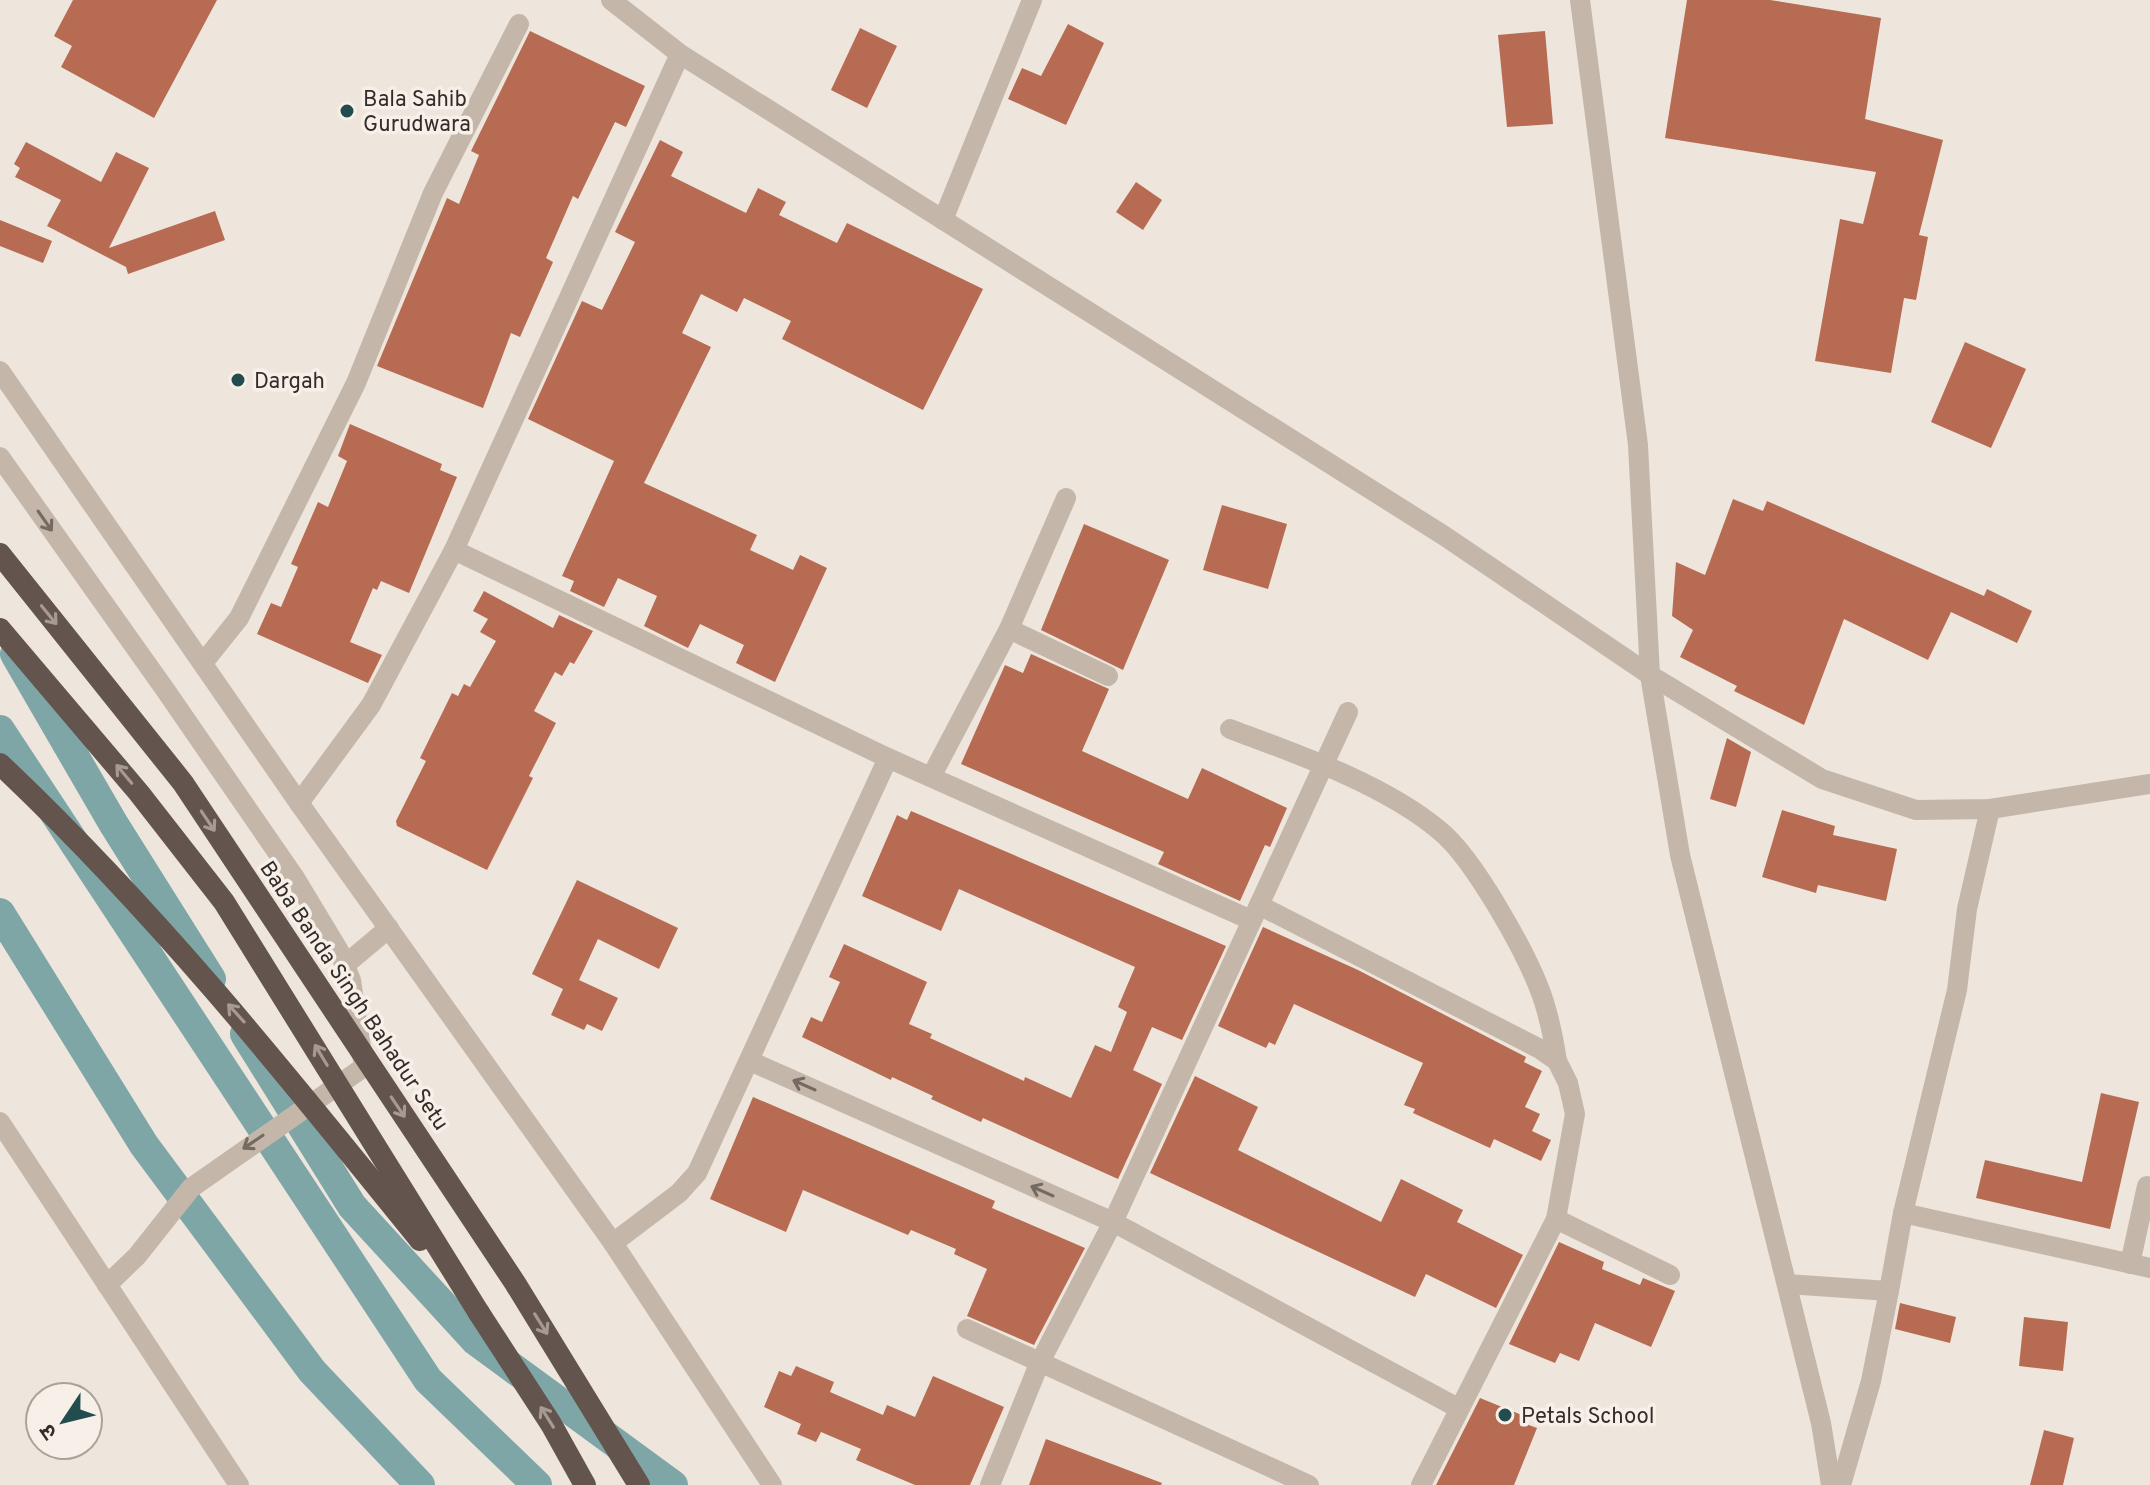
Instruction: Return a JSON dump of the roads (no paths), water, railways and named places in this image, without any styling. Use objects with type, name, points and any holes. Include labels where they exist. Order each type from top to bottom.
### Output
[{"type":"highway","name":"Baba Banda Singh Bahadur Setu","points":[[0,554],[183,783],[515,1283],[639,1485]]},
{"type":"highway","points":[[0,629],[139,793],[224,902],[551,1424],[585,1485]]},
{"type":"highway","points":[[0,764],[77,837],[257,1037],[479,1313]]},
{"type":"street","points":[[611,0],[680,54],[1443,535],[1650,675],[1822,779],[1916,810],[1990,809],[2150,784]]},
{"type":"street","points":[[943,220],[1032,0]]},
{"type":"street","points":[[1580,0],[1638,445],[1650,675],[1680,855],[1821,1423],[1831,1485]]},
{"type":"street","points":[[203,663],[239,618],[356,383],[433,193],[519,24]]},
{"type":"street","points":[[299,803],[371,705],[454,550],[680,54]]},
{"type":"street","points":[[0,371],[299,803],[613,1243],[772,1485]]},
{"type":"street","points":[[0,457],[295,878],[346,964],[364,1067],[191,1188],[137,1256],[107,1285]]},
{"type":"street","points":[[931,777],[1009,629],[1066,498]]},
{"type":"street","points":[[454,550],[888,758],[1255,912],[1540,1049],[1557,1061]]},
{"type":"street","points":[[1009,629],[1108,676]]},
{"type":"street","points":[[990,1485],[1039,1364],[1113,1222],[1348,712]]},
{"type":"street","points":[[1230,729],[1322,763],[1440,830],[1457,849],[1530,969],[1547,1012],[1557,1061],[1568,1083],[1575,1114],[1556,1219],[1421,1485]]},
{"type":"street","points":[[613,1243],[679,1193],[697,1173],[888,758]]},
{"type":"street","points":[[1841,1485],[1871,1381],[1903,1213],[1957,990],[1967,909],[1990,809]]},
{"type":"street","points":[[346,964],[389,928]]},
{"type":"street","points":[[750,1061],[1113,1222],[1458,1408]]},
{"type":"street","points":[[0,1122],[239,1485]]},
{"type":"street","points":[[1903,1213],[2140,1266],[2147,1186]]},
{"type":"street","points":[[1556,1219],[1670,1275]]},
{"type":"street","points":[[1787,1284],[1889,1291]]},
{"type":"street","points":[[967,1329],[1309,1485]]},
{"type":"waterway","points":[[15,654],[113,823],[211,979]]},
{"type":"waterway","points":[[0,730],[428,1380],[537,1485]]},
{"type":"waterway","points":[[0,913],[144,1145],[312,1371],[420,1485]]},
{"type":"waterway","points":[[245,1034],[352,1206],[476,1341],[673,1485]]},
{"type":"place","name":"Bala Sahib Gurudwara","points":[[347,111]]},
{"type":"place","name":"Dargah","points":[[238,380]]},
{"type":"place","name":"Petals School","points":[[1505,1415]]}]
